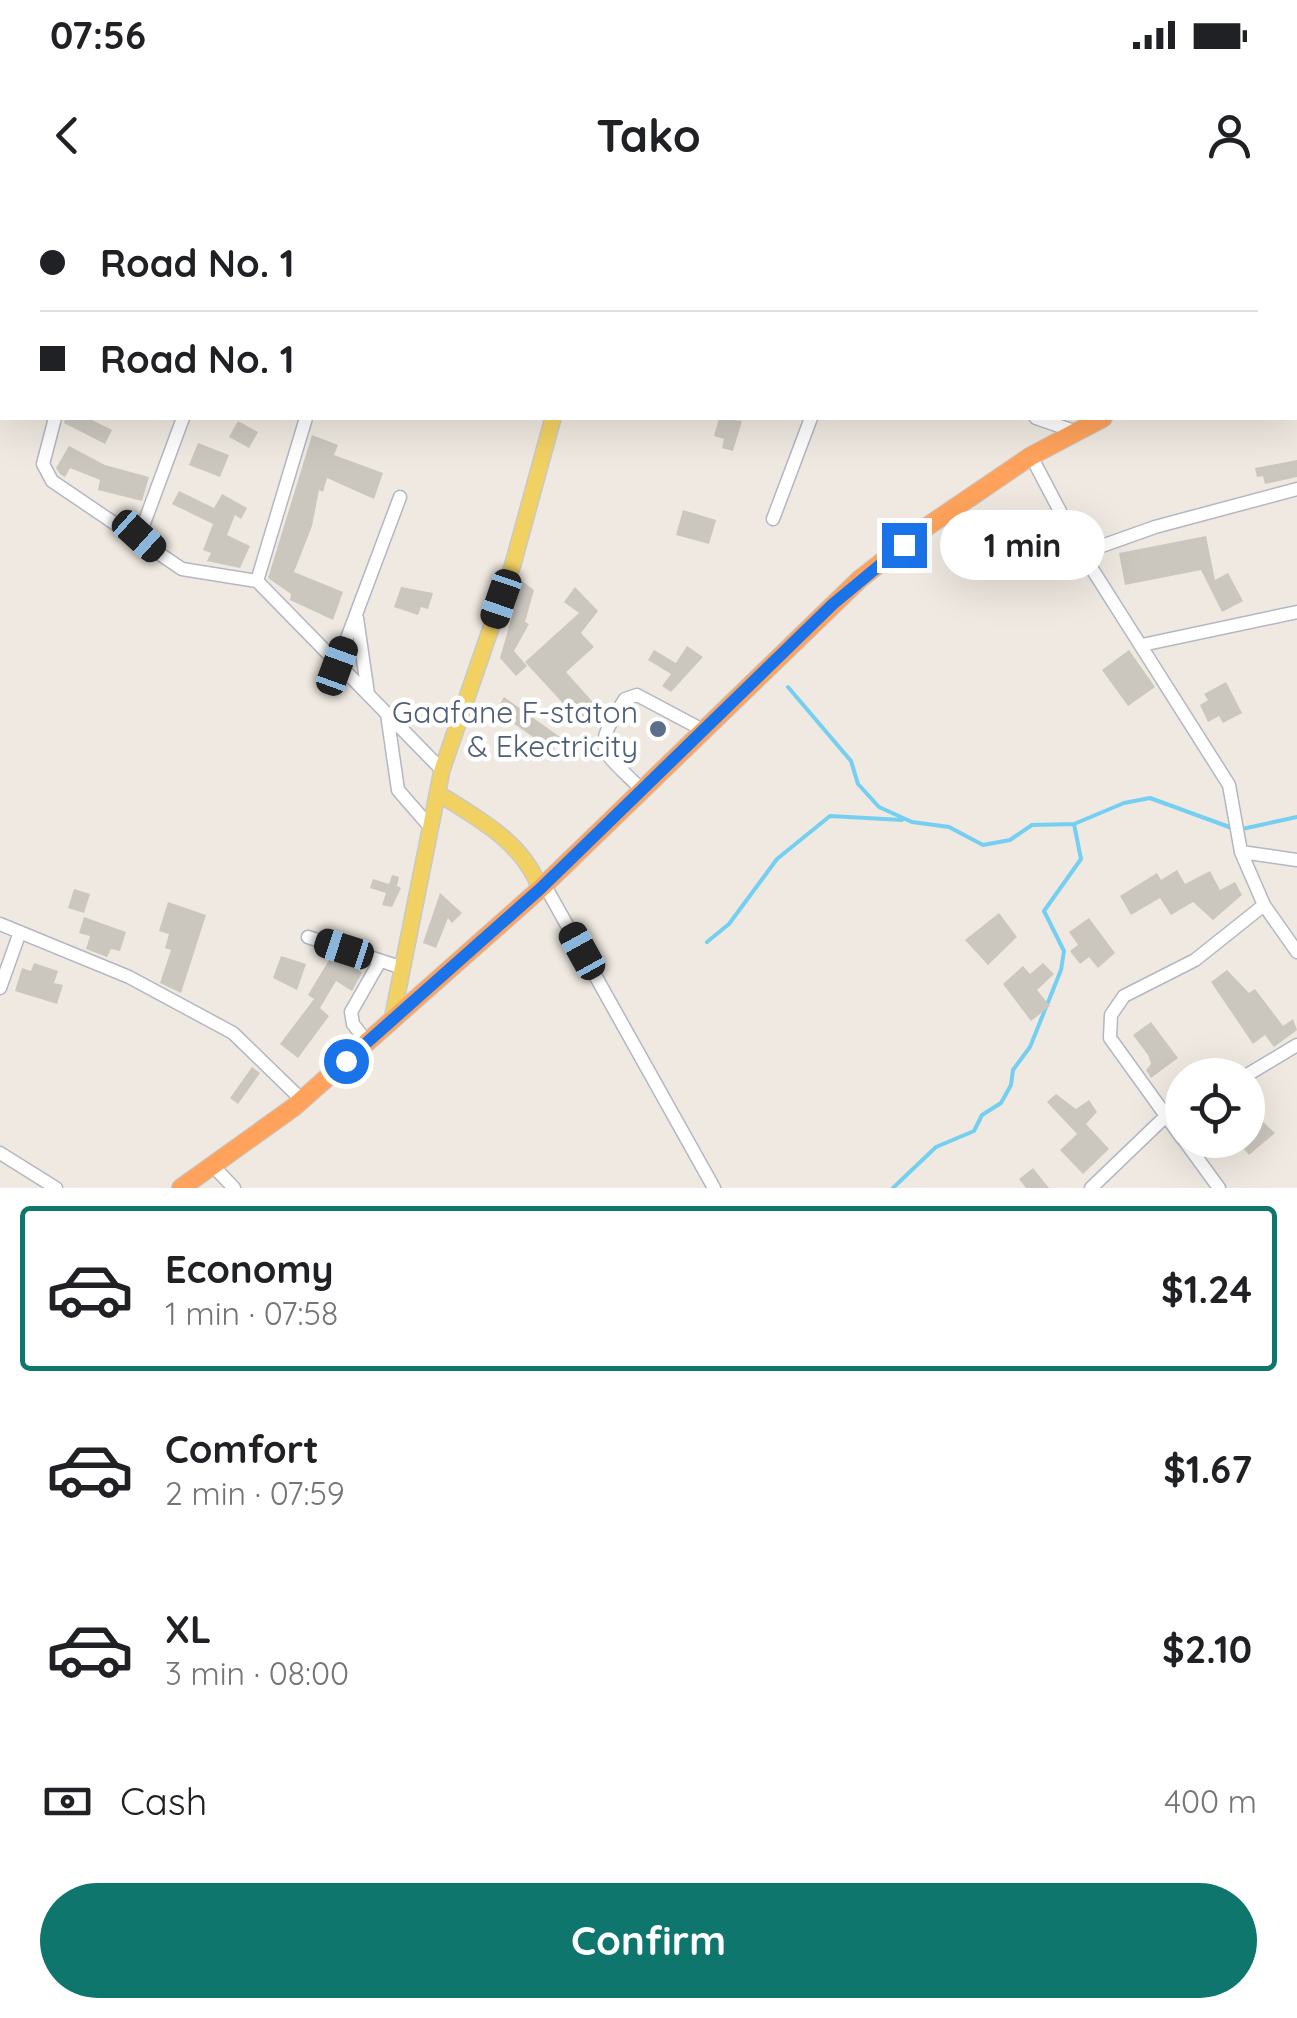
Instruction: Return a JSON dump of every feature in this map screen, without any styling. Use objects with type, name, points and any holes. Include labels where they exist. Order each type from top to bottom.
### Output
[{"type":"highway","points":[[181,1188],[302,1100],[542,886],[860,579],[925,528],[1031,456],[1099,420]]},
{"type":"main road","points":[[392,1020],[442,770],[513,564],[551,420]]},
{"type":"main road","points":[[439,794],[489,825],[532,866],[542,886]]},
{"type":"street","points":[[55,420],[43,464],[52,481],[139,536],[182,569],[257,580],[442,770]]},
{"type":"street","points":[[139,536],[182,420]]},
{"type":"street","points":[[257,580],[305,420]]},
{"type":"street","points":[[774,519],[810,420]]},
{"type":"street","points":[[1042,420],[1077,432]]},
{"type":"street","points":[[1031,456],[1082,553],[1229,785],[1240,852],[1264,906],[1297,952]]},
{"type":"street","points":[[1082,553],[1155,527],[1297,489]]},
{"type":"street","points":[[337,666],[400,498]]},
{"type":"street","points":[[1142,645],[1297,612]]},
{"type":"street","points":[[356,614],[368,694]]},
{"type":"street","points":[[641,789],[605,752],[603,734],[625,699],[638,695],[701,729]]},
{"type":"street","points":[[387,712],[398,790],[431,828]]},
{"type":"street","points":[[1240,852],[1297,860]]},
{"type":"street","points":[[542,886],[714,1188]]},
{"type":"street","points":[[1165,1108],[1110,1038],[1110,1015],[1124,996],[1195,960],[1264,906]]},
{"type":"street","points":[[0,924],[129,978],[233,1033],[302,1100]]},
{"type":"street","points":[[0,988],[20,932]]},
{"type":"street","points":[[308,937],[403,968]]},
{"type":"street","points":[[367,1042],[351,1012],[380,961]]},
{"type":"street","points":[[1265,1064],[1297,1046]]},
{"type":"street","points":[[1091,1188],[1165,1126]]},
{"type":"street","points":[[0,1153],[56,1188]]},
{"type":"street","points":[[1197,1158],[1219,1188]]},
{"type":"street","points":[[214,1167],[234,1188]]},
{"type":"building","points":[[92,420],[112,430],[105,444],[64,423]]},
{"type":"building","points":[[718,420],[742,421],[733,451],[722,448],[724,439],[714,436]]},
{"type":"building","points":[[238,421],[258,432],[249,448],[229,437]]},
{"type":"building","points":[[312,435],[338,445],[334,455],[383,473],[374,499],[327,478],[323,492],[319,490],[312,526],[294,572],[343,592],[333,620],[290,600],[291,594],[268,578]]},
{"type":"building","points":[[198,443],[229,455],[220,477],[189,465]]},
{"type":"building","points":[[69,446],[105,465],[149,477],[142,501],[98,490],[100,480],[70,468],[65,477],[60,474],[56,468]]},
{"type":"building","points":[[1297,460],[1297,477],[1265,484],[1263,476],[1257,477],[1255,468]]},
{"type":"building","points":[[179,491],[214,508],[222,494],[247,508],[241,519],[235,515],[227,535],[250,546],[240,568],[207,561],[211,553],[203,550],[213,524],[172,504]]},
{"type":"building","points":[[683,510],[716,520],[709,544],[676,535]]},
{"type":"building","points":[[1206,536],[1215,580],[1228,573],[1243,601],[1222,612],[1201,570],[1125,585],[1119,553]]},
{"type":"building","points":[[522,581],[534,590],[525,622],[529,624],[514,651],[527,666],[516,676],[500,658]]},
{"type":"building","points":[[401,587],[433,593],[428,609],[421,607],[418,615],[394,607]]},
{"type":"building","points":[[575,587],[598,611],[581,633],[594,647],[566,672],[599,709],[582,724],[525,662],[579,613],[564,602]]},
{"type":"building","points":[[687,646],[703,657],[671,692],[662,686],[671,674],[648,660],[654,650],[676,663]]},
{"type":"building","points":[[1129,650],[1155,687],[1128,706],[1102,670]]},
{"type":"building","points":[[1226,682],[1242,713],[1223,723],[1219,716],[1208,722],[1200,705],[1208,700],[1204,694]]},
{"type":"building","points":[[504,697],[560,737],[553,751],[496,711]]},
{"type":"building","points":[[1177,870],[1185,884],[1210,871],[1220,890],[1235,882],[1242,895],[1213,920],[1193,902],[1171,915],[1160,898],[1131,915],[1120,896],[1157,873],[1161,880]]},
{"type":"building","points":[[392,875],[399,877],[397,886],[401,888],[392,907],[382,905],[386,893],[370,888],[373,879],[389,884]]},
{"type":"building","points":[[74,889],[90,894],[84,913],[68,908]]},
{"type":"building","points":[[440,893],[462,913],[452,923],[448,918],[436,948],[423,943]]},
{"type":"building","points":[[168,902],[206,915],[181,993],[160,983],[171,950],[165,948],[169,934],[159,931]]},
{"type":"building","points":[[999,913],[1017,937],[988,965],[965,940]]},
{"type":"building","points":[[84,917],[126,932],[120,951],[111,949],[107,957],[86,949],[90,936],[79,933]]},
{"type":"building","points":[[1089,918],[1115,953],[1098,968],[1089,957],[1080,964],[1070,951],[1078,945],[1069,932]]},
{"type":"building","points":[[332,955],[348,961],[362,973],[352,991],[336,981],[320,1008],[329,1016],[298,1058],[280,1044],[314,999],[308,995]]},
{"type":"building","points":[[281,956],[306,964],[297,990],[273,978]]},
{"type":"building","points":[[34,963],[58,971],[54,983],[63,985],[57,1004],[15,991],[22,968],[31,971]]},
{"type":"building","points":[[1043,963],[1054,974],[1037,990],[1050,1006],[1031,1021],[1003,984],[1023,966],[1030,974]]},
{"type":"building","points":[[1227,970],[1249,993],[1255,989],[1283,1026],[1293,1019],[1297,1030],[1274,1047],[1265,1035],[1253,1044],[1211,982]]},
{"type":"building","points":[[1151,1022],[1178,1058],[1165,1058],[1165,1068],[1151,1078],[1146,1070],[1151,1064],[1148,1055],[1133,1035]]},
{"type":"building","points":[[252,1067],[260,1073],[238,1104],[230,1098]]},
{"type":"building","points":[[1056,1094],[1076,1109],[1089,1100],[1097,1112],[1086,1124],[1109,1149],[1083,1174],[1060,1150],[1077,1134],[1047,1102]]},
{"type":"building","points":[[1265,1124],[1275,1133],[1265,1141]]},
{"type":"building","points":[[1033,1168],[1049,1188],[1026,1188],[1019,1179]]},
{"type":"waterway","points":[[788,687],[851,761],[858,784],[879,807],[912,822],[949,827],[983,845],[1010,840],[1032,825],[1074,824],[1124,803],[1150,798],[1232,828]]},
{"type":"waterway","points":[[707,942],[729,924],[777,859],[830,816],[902,820]]},
{"type":"waterway","points":[[1242,829],[1297,817]]},
{"type":"waterway","points":[[893,1188],[936,1147],[974,1131],[982,1115],[1001,1103],[1011,1085],[1013,1070],[1030,1047],[1061,970],[1064,951],[1044,911],[1081,859],[1074,824]]},
{"type":"place","name":"Gaafane F-staton & Ekectricity","points":[[658,729]]},
{"type":"route","points":[[346,1061],[540,889],[833,604],[904,545]]}]
